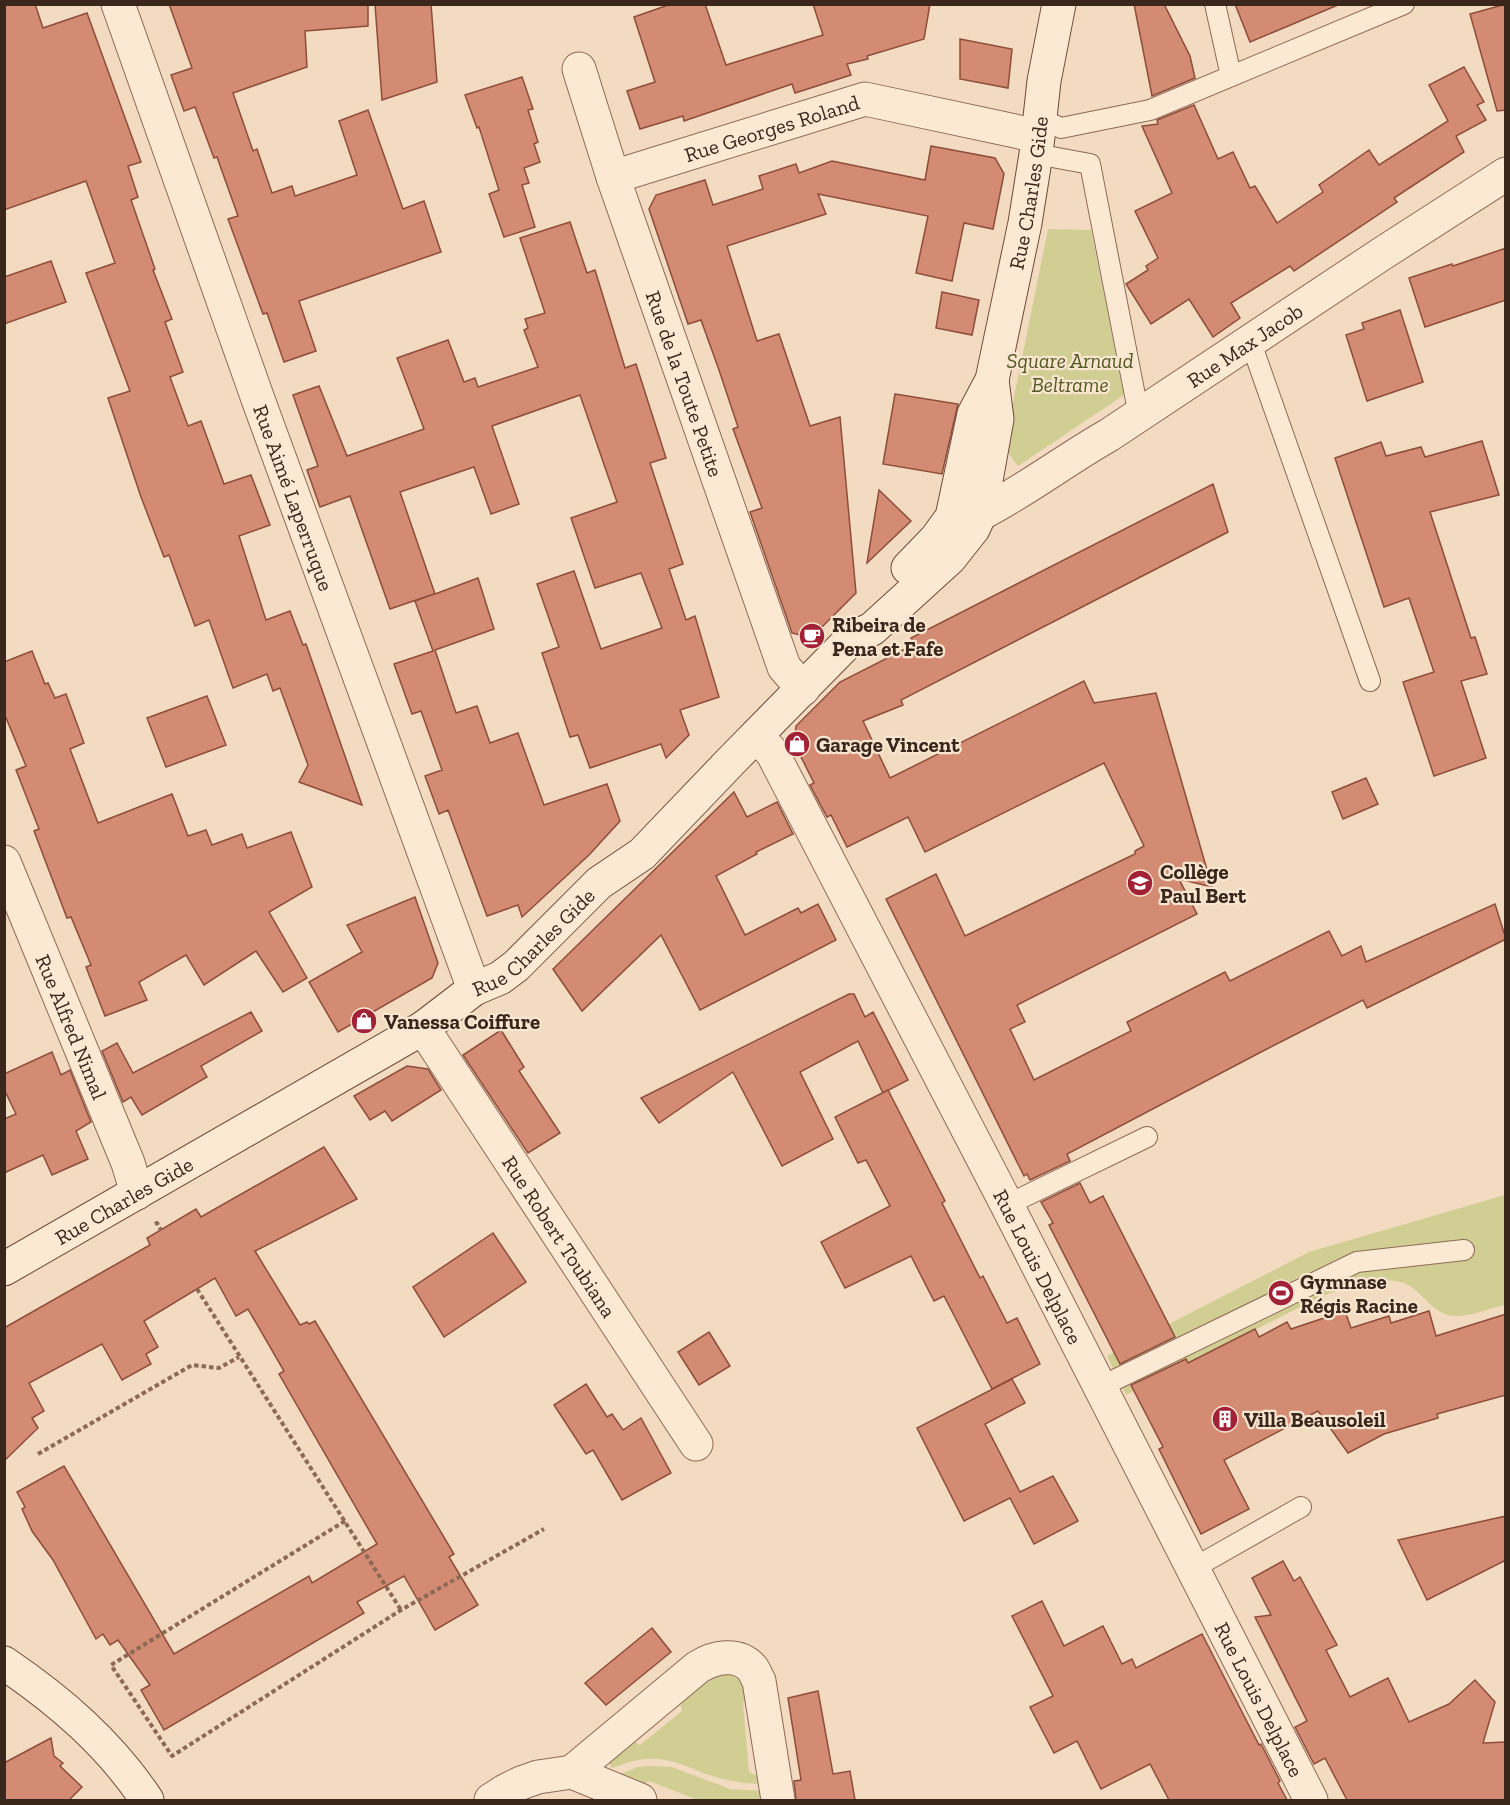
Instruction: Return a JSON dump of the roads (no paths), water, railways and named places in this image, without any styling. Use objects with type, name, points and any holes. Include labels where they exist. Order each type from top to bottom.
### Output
[{"type":"street","name":"Rue Aimé Laperruque","points":[[118,4],[255,392],[474,989]]},
{"type":"street","name":"Rue Charles Gide","points":[[4,1269],[423,1028],[474,989],[500,978],[516,966],[599,883],[642,854],[852,638],[873,629],[950,558],[973,529],[966,515],[997,419],[992,380],[1025,223],[1044,81],[1059,4]]},
{"type":"street","name":"Rue de la Toute Petite","points":[[579,69],[613,177],[784,667],[803,689]]},
{"type":"street","name":"Rue Georges Roland","points":[[613,177],[865,99],[1038,136]]},
{"type":"street","name":"Rue Max Jacob","points":[[966,515],[1000,504],[1139,416],[1250,340],[1506,174]]},
{"type":"street","name":"Rue Louis Delplace","points":[[757,735],[773,754],[1007,1205],[1311,1800]]},
{"type":"street","name":"Rue Alfred Nimal","points":[[7,874],[128,1163],[137,1193]]},
{"type":"street","name":"Rue Robert Toubiana","points":[[423,1028],[696,1444]]},
{"type":"street","points":[[491,1800],[521,1783],[572,1772],[698,1666],[717,1658],[741,1661],[752,1668],[759,1682],[778,1800]]},
{"type":"street","points":[[4,1663],[45,1691],[100,1740],[147,1800]]},
{"type":"street","points":[[572,1772],[640,1800]]},
{"type":"lane","points":[[1215,4],[1231,76]]},
{"type":"lane","points":[[1038,136],[1060,128],[1150,110],[1404,4]]},
{"type":"lane","points":[[1038,136],[1090,164],[1139,416]]},
{"type":"lane","points":[[1250,340],[1370,681]]},
{"type":"lane","points":[[1007,1205],[1148,1137]]},
{"type":"lane","points":[[1100,1387],[1357,1262],[1464,1250]]},
{"type":"lane","points":[[1192,1569],[1301,1507]]},
{"type":"place","name":"Ribeira de Pena et Fafe","points":[[812,636]]},
{"type":"place","name":"Garage Vincent","points":[[797,744]]},
{"type":"place","name":"Collège Paul Bert","points":[[1140,883]]},
{"type":"place","name":"Vanessa Coiffure","points":[[364,1021]]},
{"type":"place","name":"Gymnase Régis Racine","points":[[1281,1293]]},
{"type":"place","name":"Villa Beausoleil","points":[[1225,1419]]},
{"type":"park label","name":"Square Arnaud Beltrame","points":[[1070,372]]}]
